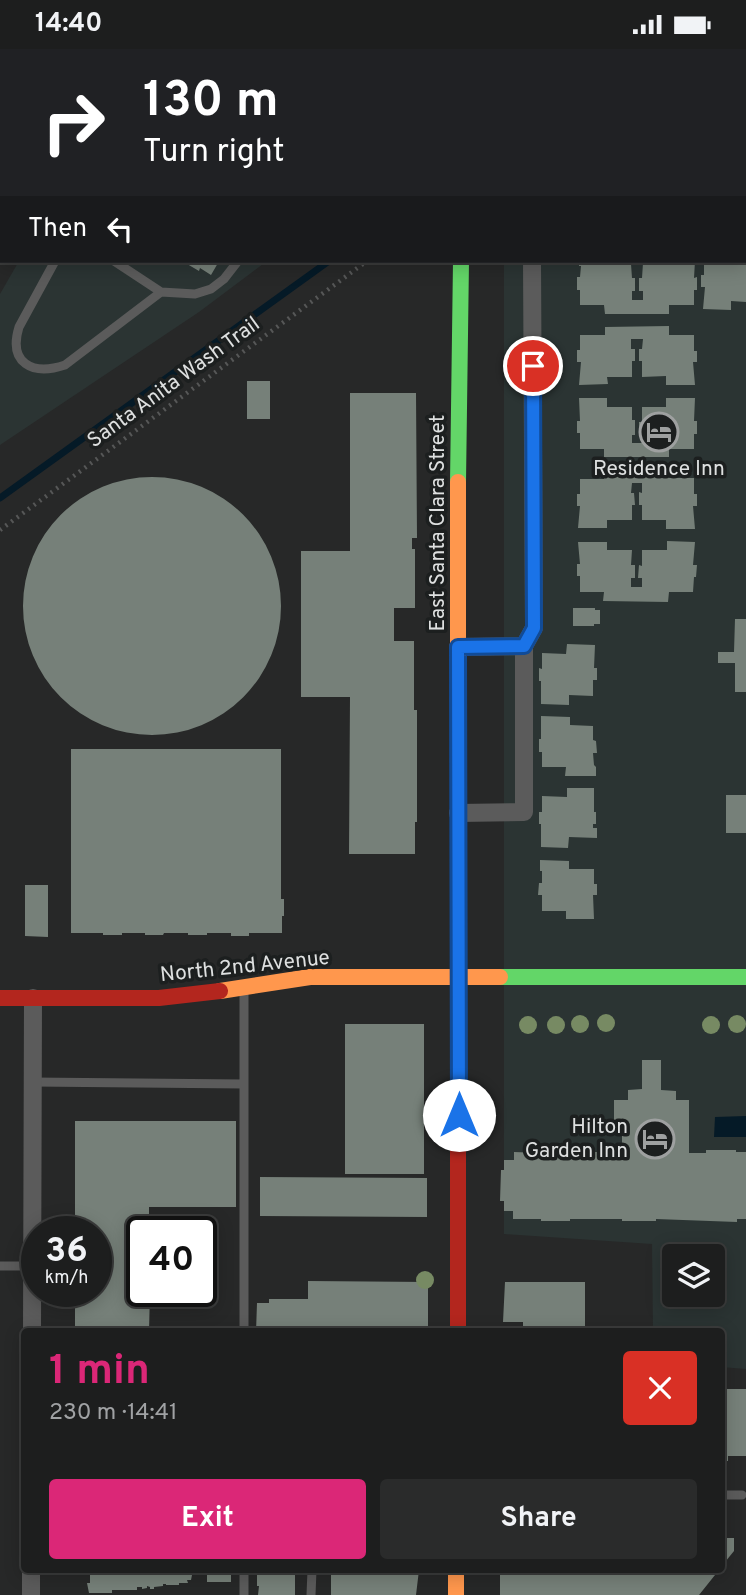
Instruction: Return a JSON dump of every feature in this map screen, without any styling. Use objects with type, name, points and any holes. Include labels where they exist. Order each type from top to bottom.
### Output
[{"type":"street","name":"East Santa Clara Street","points":[[458,1328],[461,263]]},
{"type":"street","points":[[458,813],[524,812],[524,646],[534,628],[532,263]]},
{"type":"street","points":[[458,647],[524,646]]},
{"type":"street","name":"North 2nd Avenue","points":[[0,998],[159,998],[310,977],[746,977]]},
{"type":"street","points":[[32,1216],[33,998]]},
{"type":"street","points":[[32,1307],[32,1328]]},
{"type":"street","points":[[31,1573],[31,1595]]},
{"type":"street","points":[[456,1573],[456,1595]]},
{"type":"lane","points":[[54,263],[15,339],[18,354],[25,364],[38,370],[51,370],[65,365],[161,292]]},
{"type":"lane","points":[[117,263],[161,292],[195,294],[211,289],[224,279],[236,263]]},
{"type":"lane","points":[[244,987],[244,1328]]},
{"type":"lane","points":[[32,1082],[244,1084]]},
{"type":"lane","points":[[0,1266],[21,1266]]},
{"type":"lane","points":[[725,1495],[742,1495]]},
{"type":"lane","points":[[244,1573],[244,1595]]},
{"type":"lane","points":[[311,1595],[312,1573]]},
{"type":"path","name":"Santa Anita Wash Trail","points":[[0,530],[364,263]]},
{"type":"shaded area","points":[[18,263],[264,263],[199,312],[0,445],[0,294]]},
{"type":"shaded area","points":[[504,263],[746,263],[746,1369],[725,1367],[725,1328],[653,1328],[652,1244],[504,1234]]},
{"type":"water","points":[[746,1116],[746,1137],[714,1137],[715,1117]]},
{"type":"building","points":[[185,263],[218,263],[211,275],[200,268],[199,271]]},
{"type":"building","points":[[579,263],[631,264],[632,278],[635,278],[632,300],[643,300],[643,291],[639,291],[639,278],[642,278],[643,263],[695,263],[697,290],[694,290],[694,305],[669,305],[669,314],[605,314],[604,305],[580,305],[580,290],[577,290]]},
{"type":"building","points":[[704,263],[746,263],[746,302],[731,301],[731,310],[703,309],[705,287],[701,287],[701,275],[704,275]]},
{"type":"building","points":[[669,326],[669,335],[694,335],[694,351],[697,351],[697,362],[693,362],[695,385],[666,385],[666,376],[642,377],[639,349],[642,349],[643,339],[631,339],[631,349],[635,349],[632,377],[607,377],[608,384],[579,385],[581,362],[577,362],[577,350],[580,350],[580,335],[605,335],[605,327]]},
{"type":"building","points":[[247,381],[270,381],[270,419],[247,419]]},
{"type":"building","points":[[350,393],[416,393],[417,538],[412,538],[412,549],[415,549],[415,608],[394,608],[394,641],[414,641],[414,710],[417,710],[415,854],[349,854],[350,697],[301,697],[301,551],[350,551]]},
{"type":"building","points":[[579,398],[607,398],[607,407],[632,407],[635,435],[632,435],[632,443],[642,443],[639,422],[642,422],[642,407],[666,407],[666,398],[695,398],[694,421],[697,421],[697,434],[694,434],[694,449],[669,449],[669,457],[604,457],[604,449],[580,449],[580,433],[577,433],[577,421],[580,421]]},
{"type":"building","points":[[605,470],[669,470],[669,478],[694,478],[694,494],[697,494],[697,506],[693,506],[695,529],[666,529],[666,520],[642,520],[639,492],[642,493],[642,483],[632,483],[631,493],[634,493],[635,505],[632,505],[632,520],[607,520],[607,528],[578,528],[580,506],[577,506],[577,494],[580,494],[580,479],[604,479]]},
{"type":"building","points":[[152,477],[177,479],[213,492],[234,506],[252,524],[266,545],[276,569],[281,606],[279,631],[266,667],[252,688],[234,706],[213,720],[189,730],[152,735],[127,733],[91,720],[70,706],[52,688],[38,667],[28,643],[23,606],[25,581],[38,545],[52,524],[70,506],[91,492],[115,482]]},
{"type":"building","points":[[667,541],[695,542],[693,565],[697,565],[693,592],[669,592],[668,602],[603,601],[604,592],[580,592],[580,576],[577,576],[577,564],[580,564],[578,542],[607,542],[607,550],[632,550],[631,565],[635,565],[635,578],[631,578],[631,587],[642,587],[642,578],[638,578],[639,565],[642,566],[642,550],[667,550]]},
{"type":"building","points":[[573,608],[600,610],[600,624],[573,626]]},
{"type":"building","points":[[735,619],[746,619],[746,692],[735,692],[735,663],[718,663],[718,652],[734,652]]},
{"type":"building","points":[[567,644],[595,645],[594,668],[597,668],[597,680],[593,680],[593,696],[569,695],[569,705],[541,704],[539,668],[542,669],[542,653],[566,654]]},
{"type":"building","points":[[541,716],[570,717],[570,725],[593,726],[597,753],[593,753],[596,776],[565,776],[566,767],[542,767],[542,752],[539,752]]},
{"type":"building","points":[[71,749],[281,749],[281,899],[284,899],[282,933],[231,936],[231,933],[71,933]]},
{"type":"building","points":[[567,788],[594,788],[596,824],[593,824],[593,828],[597,828],[597,838],[569,837],[568,848],[541,847],[539,812],[542,812],[542,796],[567,797]]},
{"type":"building","points":[[726,795],[746,795],[746,833],[726,833]]},
{"type":"building","points":[[540,860],[569,861],[569,869],[594,869],[597,895],[593,895],[594,919],[566,919],[566,911],[542,911],[542,895],[538,895],[539,883],[542,883]]},
{"type":"building","points":[[25,885],[48,885],[48,937],[25,936]]},
{"type":"building","points":[[345,1024],[424,1024],[424,1174],[345,1174]]},
{"type":"building","name":"Hilton Garden Inn","points":[[642,1060],[661,1060],[661,1090],[676,1091],[676,1100],[689,1100],[689,1153],[706,1153],[706,1150],[746,1152],[746,1219],[737,1219],[737,1222],[513,1219],[513,1211],[504,1211],[504,1201],[500,1201],[504,1160],[514,1160],[514,1152],[540,1153],[540,1150],[622,1152],[622,1128],[614,1128],[614,1100],[628,1100],[628,1090],[642,1089]]},
{"type":"building","points":[[75,1121],[236,1121],[236,1207],[149,1207],[149,1216],[126,1216],[126,1307],[150,1307],[149,1328],[75,1328],[75,1307],[112,1307],[112,1216],[75,1216]]},
{"type":"building","points":[[260,1177],[427,1178],[427,1217],[260,1216]]},
{"type":"building","points":[[308,1281],[428,1282],[428,1328],[256,1328],[257,1303],[269,1303],[269,1299],[308,1299]]},
{"type":"building","points":[[505,1282],[585,1282],[585,1328],[523,1328],[523,1322],[503,1322]]},
{"type":"building","points":[[725,1389],[746,1389],[746,1456],[728,1456],[728,1461],[725,1461]]},
{"type":"building","points":[[725,1538],[734,1538],[734,1551],[725,1562]]},
{"type":"building","points":[[195,1573],[195,1575],[192,1575],[191,1580],[187,1580],[188,1583],[179,1585],[163,1584],[154,1589],[147,1586],[142,1589],[137,1587],[137,1590],[89,1593],[87,1583],[90,1583],[90,1574],[87,1574]]},
{"type":"building","points":[[207,1573],[231,1573],[231,1582],[207,1582]]},
{"type":"building","points":[[257,1573],[295,1573],[295,1595],[258,1595]]},
{"type":"building","points":[[331,1573],[419,1573],[416,1595],[331,1595]]},
{"type":"building","points":[[500,1573],[717,1573],[699,1595],[500,1595]]},
{"type":"waterway","points":[[0,498],[326,263]]},
{"type":"traffic: fast","points":[[458,482],[461,263]]},
{"type":"traffic: fast","points":[[500,977],[746,977]]},
{"type":"traffic: slow","points":[[458,482],[458,1082]]},
{"type":"traffic: slow","points":[[220,991],[310,977],[500,977]]},
{"type":"traffic: slow","points":[[456,1573],[456,1595]]},
{"type":"traffic: jam","points":[[0,998],[159,998],[220,991]]},
{"type":"traffic: jam","points":[[458,1082],[458,1328]]},
{"type":"place","name":"Residence Inn","points":[[659,432]]},
{"type":"place","name":"Hilton Garden Inn","points":[[655,1139]]},
{"type":"route","points":[[459,1115],[458,647],[524,646],[534,628],[533,366]]}]
